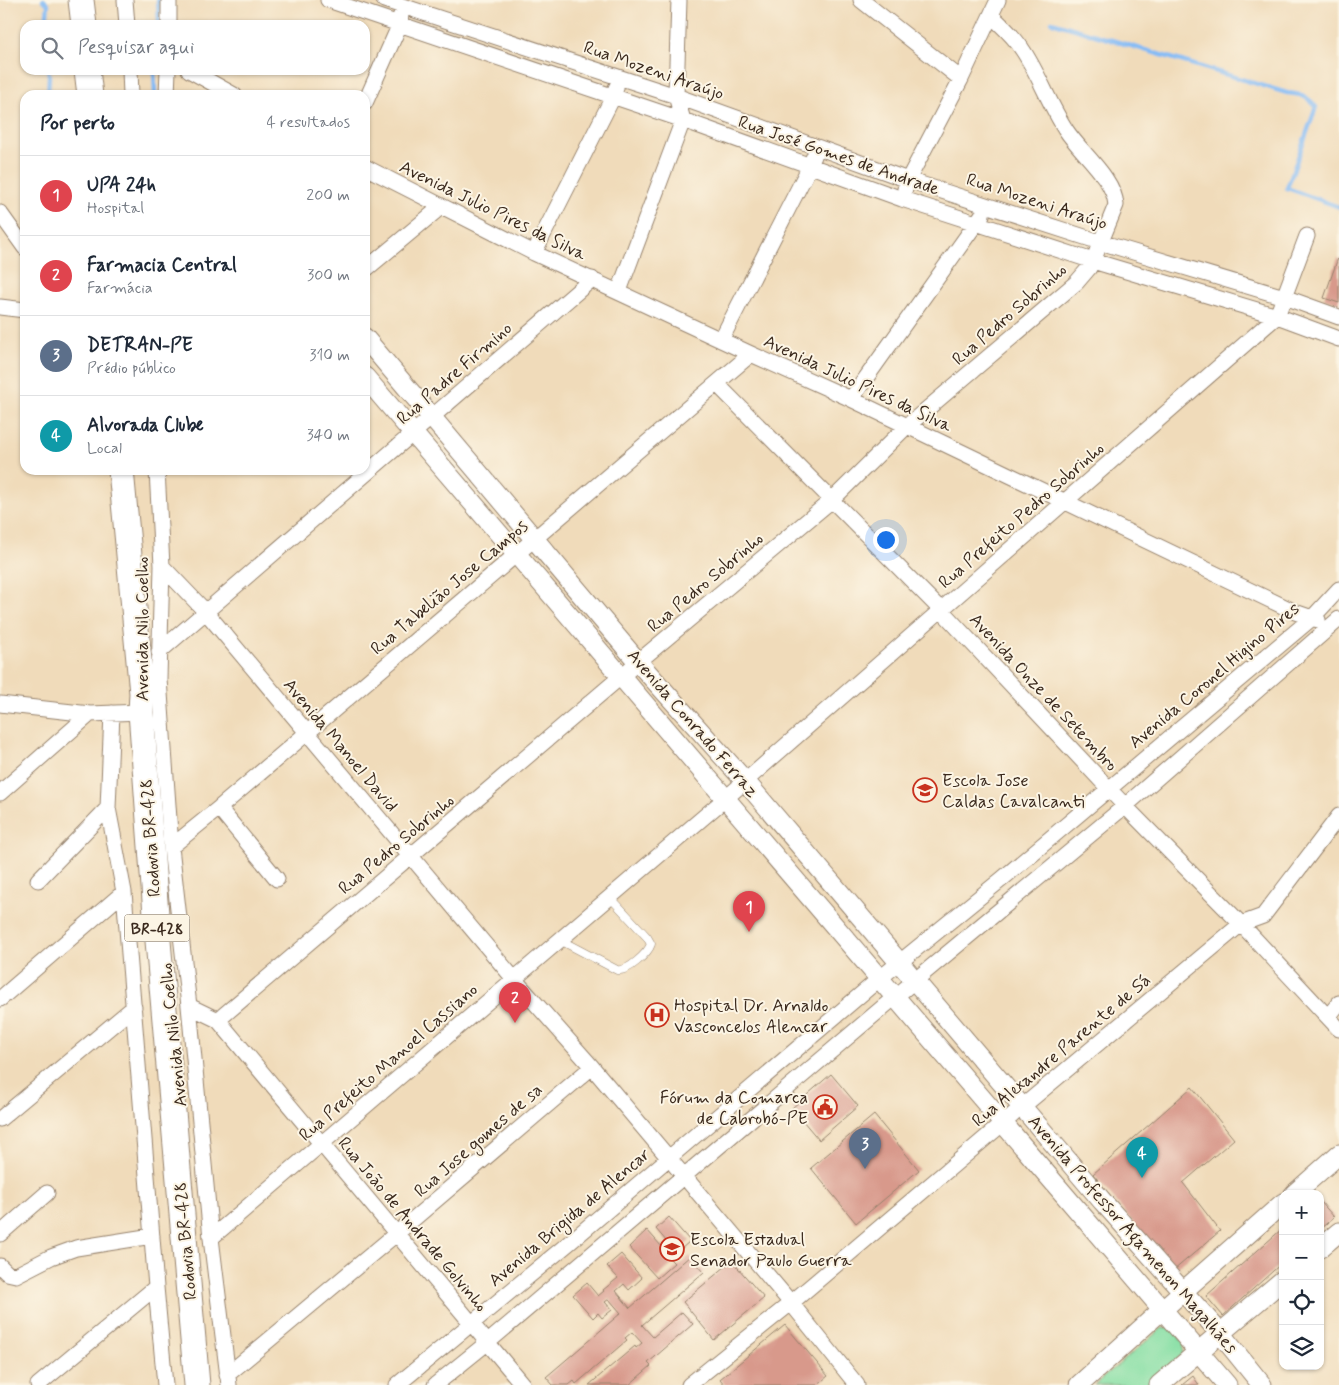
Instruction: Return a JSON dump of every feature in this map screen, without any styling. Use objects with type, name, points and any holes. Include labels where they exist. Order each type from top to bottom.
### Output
[{"type":"highway","points":[[81,0],[83,20]]},
{"type":"highway","points":[[88,75],[89,90]]},
{"type":"highway","name":"Rodovia BR-428","points":[[121,475],[142,693],[141,712],[161,977],[197,1385]]},
{"type":"street","points":[[125,0],[127,20]]},
{"type":"street","points":[[169,0],[169,20]]},
{"type":"street","name":"Rua José Gomes de Andrade","points":[[328,0],[683,120],[902,199],[1093,261],[1277,316],[1339,338]]},
{"type":"street","name":"Rua Mozeni Araújo","points":[[384,0],[401,3],[676,96],[908,180],[1100,242],[1284,297],[1339,317]]},
{"type":"street","points":[[619,291],[683,120],[676,96],[679,0]]},
{"type":"street","points":[[861,0],[961,79]]},
{"type":"street","points":[[902,199],[908,180],[961,79],[998,0]]},
{"type":"street","points":[[370,92],[400,24],[401,3]]},
{"type":"street","name":"Rua Pedro Sobrinho","points":[[218,1020],[638,662],[832,500],[907,426],[1077,282],[1089,268],[1116,205],[1115,195],[1110,184],[1067,131],[1051,105],[1021,47],[991,15]]},
{"type":"street","points":[[130,75],[131,90]]},
{"type":"street","points":[[167,90],[168,75]]},
{"type":"street","points":[[198,75],[225,90]]},
{"type":"street","points":[[534,252],[613,97],[619,78]]},
{"type":"street","points":[[721,340],[810,166],[817,146]]},
{"type":"street","name":"Avenida Julio Pires da Silva","points":[[370,170],[534,252],[851,399],[1295,612],[1337,623]]},
{"type":"street","points":[[851,399],[978,223],[987,205]]},
{"type":"street","points":[[370,266],[442,206]]},
{"type":"street","points":[[0,213],[20,241]]},
{"type":"street","name":"Rua Prefeito Pedro Sobrinho","points":[[726,798],[1277,316],[1307,236]]},
{"type":"street","name":"Rua Padre Firmino","points":[[370,470],[592,279]]},
{"type":"street","points":[[0,307],[20,309]]},
{"type":"street","name":"Avenida Conrado Ferraz","points":[[370,344],[638,662],[745,781],[822,874],[1022,1106]]},
{"type":"street","name":"Rua Tabelião Jose Campos","points":[[171,847],[751,354]]},
{"type":"street","name":"Avenida Conrado Ferraz","points":[[370,383],[1003,1123]]},
{"type":"street","name":"Avenida Onze de Setembro","points":[[717,384],[941,610],[1125,806],[1241,924],[1339,1029]]},
{"type":"street","name":"Avenida Nilo Coelho","points":[[157,475],[162,566],[159,679],[171,847],[189,1006],[211,1238],[228,1380]]},
{"type":"street","name":"Rua Padre Firmino","points":[[159,652],[364,475]]},
{"type":"street","points":[[467,496],[485,480]]},
{"type":"street","name":"Avenida Manoel David","points":[[162,566],[205,611],[514,979],[592,1067],[791,1303],[857,1385]]},
{"type":"street","name":"Avenida Coronel Higino Pires","points":[[879,979],[1002,879],[1312,618],[1339,590]]},
{"type":"street","points":[[575,622],[591,606]]},
{"type":"street","points":[[434,1385],[487,1343],[914,981],[1125,806],[1337,623]]},
{"type":"street","points":[[1211,702],[1227,718]]},
{"type":"street","points":[[0,704],[90,714],[141,712]]},
{"type":"street","name":"Avenida Nilo Coelho","points":[[112,713],[108,808],[124,892],[165,1385]]},
{"type":"street","points":[[0,793],[90,714]]},
{"type":"street","points":[[674,738],[691,721]]},
{"type":"street","name":"Rua Prefeito Manoel Cassiano","points":[[211,1238],[726,798]]},
{"type":"street","points":[[38,880],[108,808]]},
{"type":"street","points":[[219,808],[277,878]]},
{"type":"street","name":"Rua Alexandre Parente de Sá","points":[[689,1385],[791,1303],[1022,1106],[1241,924],[1263,916],[1339,816]]},
{"type":"street","points":[[805,890],[822,874]]},
{"type":"street","points":[[1002,879],[1016,896]]},
{"type":"street","points":[[0,999],[124,892]]},
{"type":"street","name":"Avenida Brigida de Alencar","points":[[397,1385],[570,1243],[667,1158],[879,979]]},
{"type":"street","points":[[1328,1018],[1339,1003]]},
{"type":"street","name":"Rua João de Andrade Golvinho","points":[[189,1006],[218,1020],[523,1385]]},
{"type":"street","points":[[0,1119],[134,1007]]},
{"type":"street","points":[[950,1062],[968,1044]]},
{"type":"street","points":[[792,1053],[808,1071]]},
{"type":"street","name":"Rua Jose gomes de sa","points":[[228,1380],[592,1067]]},
{"type":"street","name":"Avenida Professor Agamenon Magalhães","points":[[1022,1106],[1103,1202],[1220,1333],[1262,1385]]},
{"type":"street","name":"Avenida Professor Agamenon Magalhães","points":[[1003,1123],[1227,1385]]},
{"type":"street","points":[[1298,1190],[1339,1154]]},
{"type":"street","points":[[0,1234],[47,1193]]},
{"type":"street","points":[[1086,1218],[1103,1202]]},
{"type":"street","points":[[1079,1385],[1279,1207]]},
{"type":"street","points":[[1324,1245],[1339,1232]]},
{"type":"street","points":[[0,1266],[12,1275],[20,1274],[51,1257],[76,1248],[152,1236]]},
{"type":"street","points":[[570,1243],[584,1259]]},
{"type":"street","points":[[1159,1385],[1279,1283]]},
{"type":"street","points":[[38,1385],[156,1287]]},
{"type":"lane","points":[[560,940],[622,971],[649,950],[651,944],[647,937],[610,897]]},
{"type":"green space","points":[[1162,1328],[1173,1329],[1184,1343],[1183,1354],[1146,1385],[1094,1385]]},
{"type":"building","points":[[1339,258],[1339,303],[1324,298]]},
{"type":"building","name":"Fórum da Comarca de Cabrobó-PE","points":[[831,1074],[858,1106],[819,1140],[792,1108]]},
{"type":"building","points":[[1192,1087],[1234,1139],[1183,1183],[1220,1231],[1173,1271],[1093,1174]]},
{"type":"building","points":[[874,1115],[919,1170],[856,1223],[811,1168]]},
{"type":"building","points":[[1324,1206],[1334,1217],[1324,1226]]},
{"type":"building","points":[[669,1217],[690,1241],[670,1259],[674,1263],[657,1278],[629,1247],[647,1230],[662,1247],[667,1242],[656,1229]]},
{"type":"building","points":[[1279,1232],[1279,1266],[1223,1316],[1206,1296]]},
{"type":"building","points":[[621,1254],[642,1278],[629,1290],[624,1284],[616,1291],[630,1308],[690,1256],[704,1272],[642,1325],[653,1337],[682,1312],[693,1324],[648,1363],[651,1366],[629,1385],[589,1385],[635,1346],[636,1348],[642,1343],[632,1332],[625,1338],[627,1340],[576,1384],[574,1381],[569,1385],[553,1385],[546,1377],[621,1313],[609,1299],[605,1302],[612,1310],[602,1318],[598,1313],[593,1318],[573,1295],[587,1283],[598,1296],[604,1291],[618,1278],[607,1266]]},
{"type":"building","points":[[732,1261],[764,1298],[714,1340],[683,1302]]},
{"type":"building","points":[[785,1325],[828,1376],[817,1385],[725,1385],[720,1379]]},
{"type":"building","points":[[1193,1376],[1199,1385],[1182,1385]]},
{"type":"waterway","points":[[43,0],[48,4],[46,20]]},
{"type":"waterway","points":[[158,0],[159,20]]},
{"type":"waterway","points":[[1052,22],[1307,98],[1316,107],[1287,188],[1339,207]]},
{"type":"waterway","points":[[48,90],[49,75]]},
{"type":"waterway","points":[[154,75],[155,90]]},
{"type":"place","name":"Escola Jose Caldas Cavalcanti","points":[[925,790]]},
{"type":"place","name":"UPA 24h","points":[[749,932]]},
{"type":"place","name":"Hospital Dr. Arnaldo Vasconcelos Alencar","points":[[657,1015]]},
{"type":"place","name":"Farmacia Central","points":[[515,1023]]},
{"type":"place","name":"Fórum da Comarca de Cabrobó-PE","points":[[825,1107]]},
{"type":"place","name":"DETRAN-PE","points":[[865,1169]]},
{"type":"place","name":"Alvorada Clube","points":[[1142,1178]]},
{"type":"place","name":"Escola Estadual Senador Paulo Guerra","points":[[672,1249]]}]
